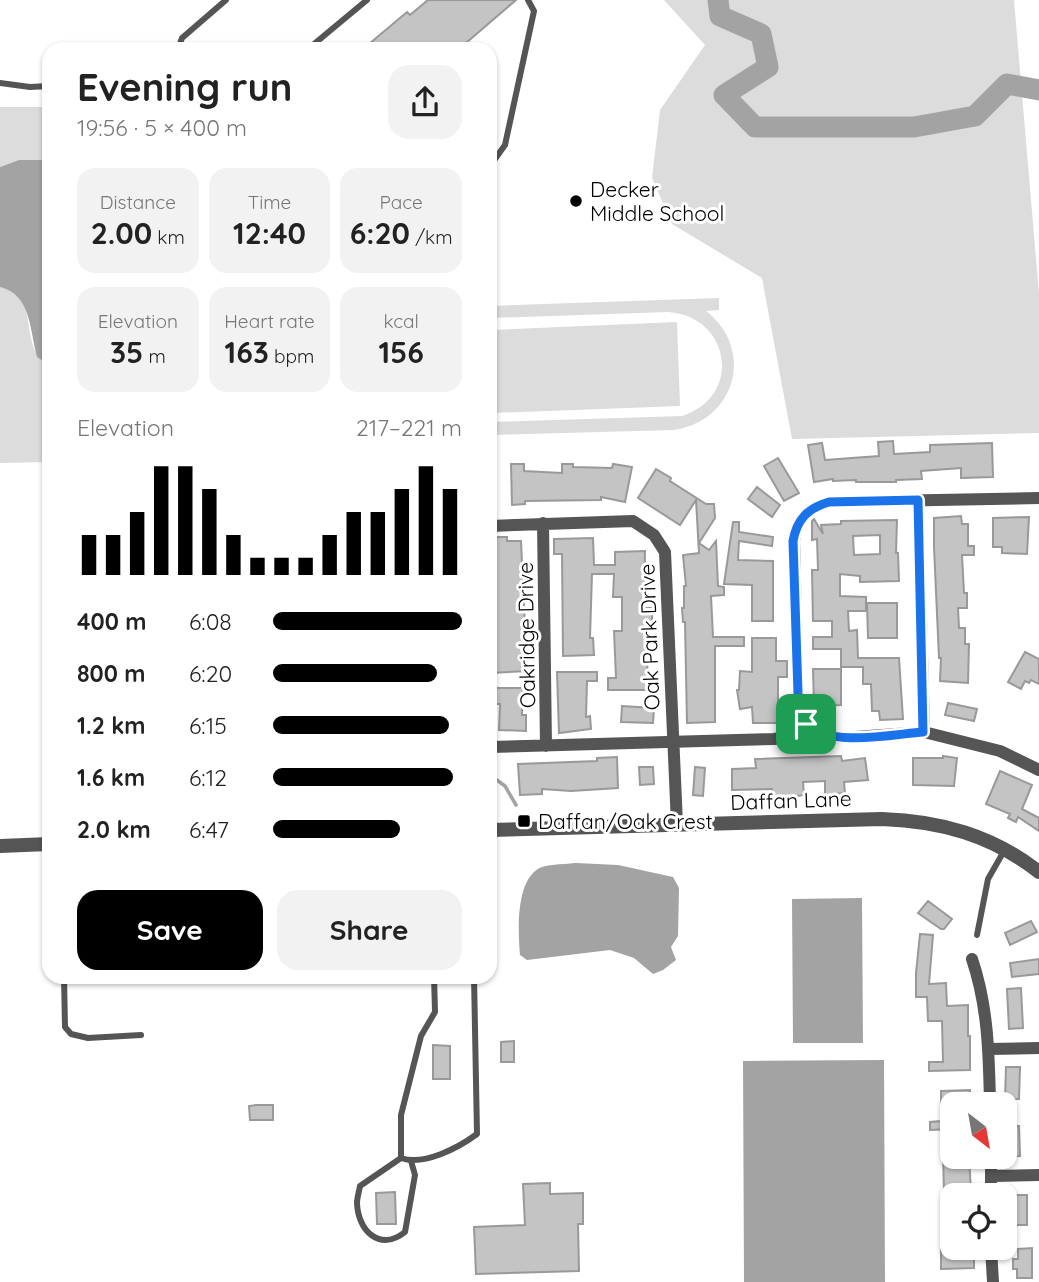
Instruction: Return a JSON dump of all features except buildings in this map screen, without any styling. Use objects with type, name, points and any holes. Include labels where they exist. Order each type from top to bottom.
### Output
[{"type":"street","points":[[1039,498],[829,502],[807,512],[799,521],[793,541],[798,693],[806,724],[825,734],[841,738],[923,732],[1000,751],[1039,770]]},
{"type":"street","points":[[918,500],[923,732]]},
{"type":"street","name":"Oak Park Drive","points":[[497,526],[633,521],[654,535],[665,552],[677,824]]},
{"type":"street","name":"Oakridge Drive","points":[[543,523],[546,746]]},
{"type":"street","points":[[497,747],[774,739],[786,737],[806,724]]},
{"type":"street","name":"Daffan Lane","points":[[497,830],[918,820],[950,827],[1005,850],[1039,872]]},
{"type":"street","points":[[0,846],[42,844]]},
{"type":"street","points":[[972,959],[982,988],[989,1049],[990,1092]]},
{"type":"street","points":[[989,1049],[1039,1048]]},
{"type":"street","points":[[992,1169],[992,1183]]},
{"type":"street","points":[[992,1176],[1039,1175]]},
{"type":"street","points":[[992,1260],[993,1282]]},
{"type":"lane","points":[[181,42],[226,0]]},
{"type":"lane","points":[[316,42],[367,0]]},
{"type":"lane","points":[[497,156],[505,145],[534,11],[528,0]]},
{"type":"lane","points":[[0,83],[42,86]]},
{"type":"lane","points":[[977,935],[988,879],[1005,850]]},
{"type":"lane","points":[[64,984],[65,1027],[71,1034],[88,1038],[141,1035]]},
{"type":"lane","points":[[401,1158],[401,1115],[421,1036],[435,1012],[434,984]]},
{"type":"lane","points":[[401,1158],[411,1161],[463,1144],[477,1134],[474,984]]},
{"type":"lane","points":[[401,1158],[360,1186],[357,1204],[365,1229],[382,1240],[396,1239],[405,1232],[415,1175],[411,1161]]},
{"type":"shaded area","points":[[664,0],[1014,0],[1039,294],[1039,433],[792,439],[762,278],[672,224],[652,178],[660,110],[705,45]]},
{"type":"shaded area","points":[[0,107],[42,107],[42,160],[19,160],[0,167]]},
{"type":"shaded area","points":[[19,160],[42,160],[42,360],[37,357],[28,315],[23,305],[18,297],[0,287],[0,167]]},
{"type":"shaded area","points":[[0,287],[19,297],[24,305],[33,345],[42,360],[42,462],[0,463]]},
{"type":"shaded area","points":[[719,298],[719,310],[706,311],[721,327],[731,345],[734,363],[732,382],[724,399],[712,413],[695,424],[674,430],[497,435],[497,422],[682,416],[701,406],[714,392],[721,376],[722,358],[716,342],[705,327],[689,317],[668,312],[497,318],[497,306]]},
{"type":"shaded area","points":[[677,322],[680,406],[497,413],[497,330]]},
{"type":"shaded area","points":[[576,863],[618,865],[673,877],[679,888],[678,936],[671,947],[676,960],[653,974],[634,958],[610,950],[527,960],[520,955],[520,906],[527,882],[533,873],[542,867]]},
{"type":"shaded area","points":[[862,898],[863,1043],[793,1043],[792,899]]},
{"type":"shaded area","points":[[884,1060],[885,1282],[744,1282],[743,1061]]},
{"type":"waterway","points":[[718,0],[720,16],[761,34],[768,67],[724,95],[755,127],[914,127],[975,116],[1007,84],[1039,90]]},
{"type":"waterway","points":[[497,780],[505,786],[516,805]]},
{"type":"place","name":"Decker Middle School","points":[[576,201]]},
{"type":"place","name":"Daffan/Oak Crest","points":[[524,821]]},
{"type":"route","points":[[918,500],[923,732],[841,738],[825,734],[806,724],[798,693],[793,541],[799,521],[818,505],[829,502],[918,500]]}]
